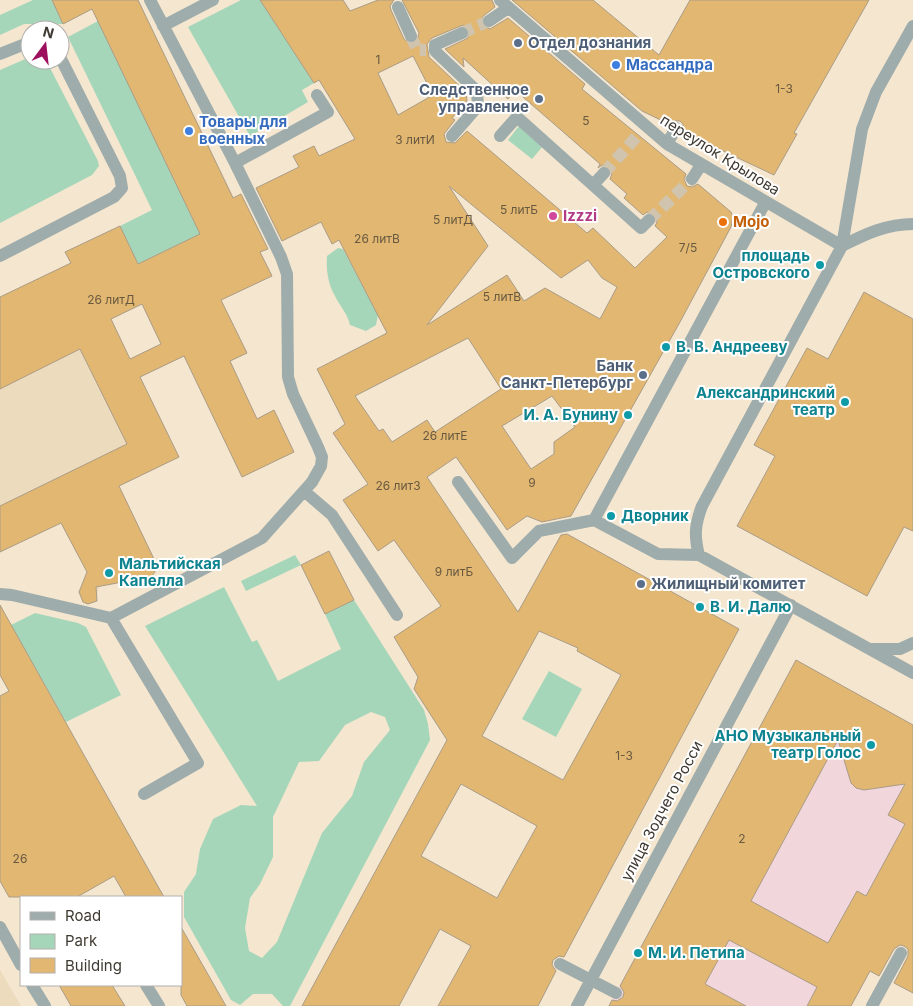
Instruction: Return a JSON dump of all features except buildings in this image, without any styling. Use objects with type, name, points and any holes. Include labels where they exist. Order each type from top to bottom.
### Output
[{"type":"street","points":[[0,594],[12,595],[111,618],[262,538],[318,475],[322,457],[293,394],[288,377],[287,274],[281,257],[236,162],[150,0]]},
{"type":"street","points":[[163,26],[213,0]]},
{"type":"street","points":[[489,21],[504,4]]},
{"type":"street","name":"переулок Крылова","points":[[504,4],[642,131],[842,246]]},
{"type":"street","points":[[398,7],[411,36]]},
{"type":"street","points":[[699,555],[695,540],[696,522],[702,506],[842,246],[862,130],[868,111],[913,26]]},
{"type":"street","points":[[452,136],[478,106],[477,92],[431,51],[435,45],[462,33]]},
{"type":"street","points":[[0,54],[20,46]]},
{"type":"street","points":[[0,256],[114,197],[122,188],[122,182],[67,70]]},
{"type":"street","points":[[236,162],[328,112],[317,94]]},
{"type":"street","points":[[500,136],[517,117],[641,228],[649,220]]},
{"type":"street","points":[[667,144],[676,128]]},
{"type":"street","points":[[692,179],[701,165]]},
{"type":"street","points":[[593,185],[604,174]]},
{"type":"street","points":[[594,520],[765,203]]},
{"type":"street","points":[[842,246],[864,234],[889,226],[913,224]]},
{"type":"street","points":[[458,482],[512,558],[539,531],[594,520],[658,554],[699,555],[791,604],[913,673]]},
{"type":"street","points":[[304,490],[332,515],[397,615]]},
{"type":"street","name":"улица Зодчего Росси","points":[[577,1006],[791,604]]},
{"type":"street","points":[[111,618],[198,763],[144,794]]},
{"type":"street","points":[[871,649],[900,648],[913,643]]},
{"type":"street","points":[[0,927],[20,963]]},
{"type":"street","points":[[874,1005],[901,953]]},
{"type":"street","points":[[560,964],[616,993]]},
{"type":"street","points":[[33,986],[44,1006]]},
{"type":"street","points":[[147,986],[159,1006]]},
{"type":"shaded area","points":[[52,0],[138,0],[272,276],[155,332],[142,304],[111,319],[130,359],[227,312],[247,353],[230,362],[257,418],[274,411],[294,452],[243,477],[184,356],[140,377],[179,457],[119,486],[155,560],[151,562],[155,566],[155,572],[146,579],[130,572],[117,583],[100,583],[97,597],[94,602],[88,604],[83,602],[79,592],[87,572],[61,523],[0,552],[0,297],[70,263],[65,252],[120,226],[138,263],[200,234],[92,9],[70,20],[61,20]]},
{"type":"shaded area","points":[[796,660],[913,725],[913,854],[893,930],[851,1006],[609,1006]]},
{"type":"shaded area","points":[[0,970],[21,1006],[0,1006]]},
{"type":"green space","points":[[33,0],[52,0],[61,20],[20,20],[20,26],[0,35],[0,15]]},
{"type":"green space","points":[[241,0],[260,0],[314,83],[302,90],[308,102],[250,136],[188,27]]},
{"type":"green space","points":[[98,21],[200,234],[138,264],[120,226],[152,210],[70,41],[70,36]]},
{"type":"green space","points":[[20,61],[20,70],[51,70],[99,166],[92,175],[0,223],[0,70]]},
{"type":"green space","points":[[519,126],[543,146],[532,159],[508,140]]},
{"type":"green space","points":[[338,248],[343,249],[378,315],[376,325],[366,331],[350,325],[329,282],[327,256]]},
{"type":"green space","points":[[295,555],[301,565],[246,591],[241,581]]},
{"type":"green space","points":[[224,587],[252,642],[257,640],[278,681],[341,649],[325,614],[354,600],[424,710],[430,740],[290,1006],[283,1006],[272,994],[253,994],[240,1005],[231,1000],[184,917],[184,892],[196,874],[200,849],[213,819],[241,805],[257,806],[145,626]],"holes":[[[371,712],[385,717],[390,730],[364,762],[352,796],[322,833],[277,942],[262,958],[249,951],[245,928],[250,898],[260,884],[273,857],[273,817],[299,762],[319,761],[345,725]]]},
{"type":"green space","points":[[35,613],[78,623],[86,627],[121,695],[66,722],[11,625]]},
{"type":"green space","points":[[549,671],[582,689],[556,737],[522,719]]},
{"type":"tunnel","points":[[462,33],[489,21]]},
{"type":"tunnel","points":[[411,36],[417,50],[426,50]]},
{"type":"tunnel","points":[[604,173],[638,135]]},
{"type":"tunnel","points":[[649,220],[692,179]]},
{"type":"place","name":"Отдел дознания","points":[[518,43]]},
{"type":"place","name":"Массандра","points":[[616,65]]},
{"type":"place","name":"Следственное управление","points":[[539,99]]},
{"type":"place","name":"Товары для военных","points":[[189,131]]},
{"type":"place","name":"Izzzi","points":[[553,216]]},
{"type":"place","name":"Mojo","points":[[723,222]]},
{"type":"place","name":"площадь Островского","points":[[820,265]]},
{"type":"place","name":"В. В. Андрееву","points":[[666,347]]},
{"type":"place","name":"Банк Санкт-Петербург","points":[[643,375]]},
{"type":"place","name":"Александринский театр","points":[[845,402]]},
{"type":"place","name":"И. А. Бунину","points":[[628,415]]},
{"type":"place","name":"Дворник","points":[[611,516]]},
{"type":"place","name":"Мальтийская Капелла","points":[[109,573]]},
{"type":"place","name":"Жилищный комитет","points":[[641,584]]},
{"type":"place","name":"В. И. Далю","points":[[700,607]]},
{"type":"place","name":"АНО Музыкальный театр Голос","points":[[871,745]]},
{"type":"place","name":"М. И. Петипа","points":[[638,953]]}]
